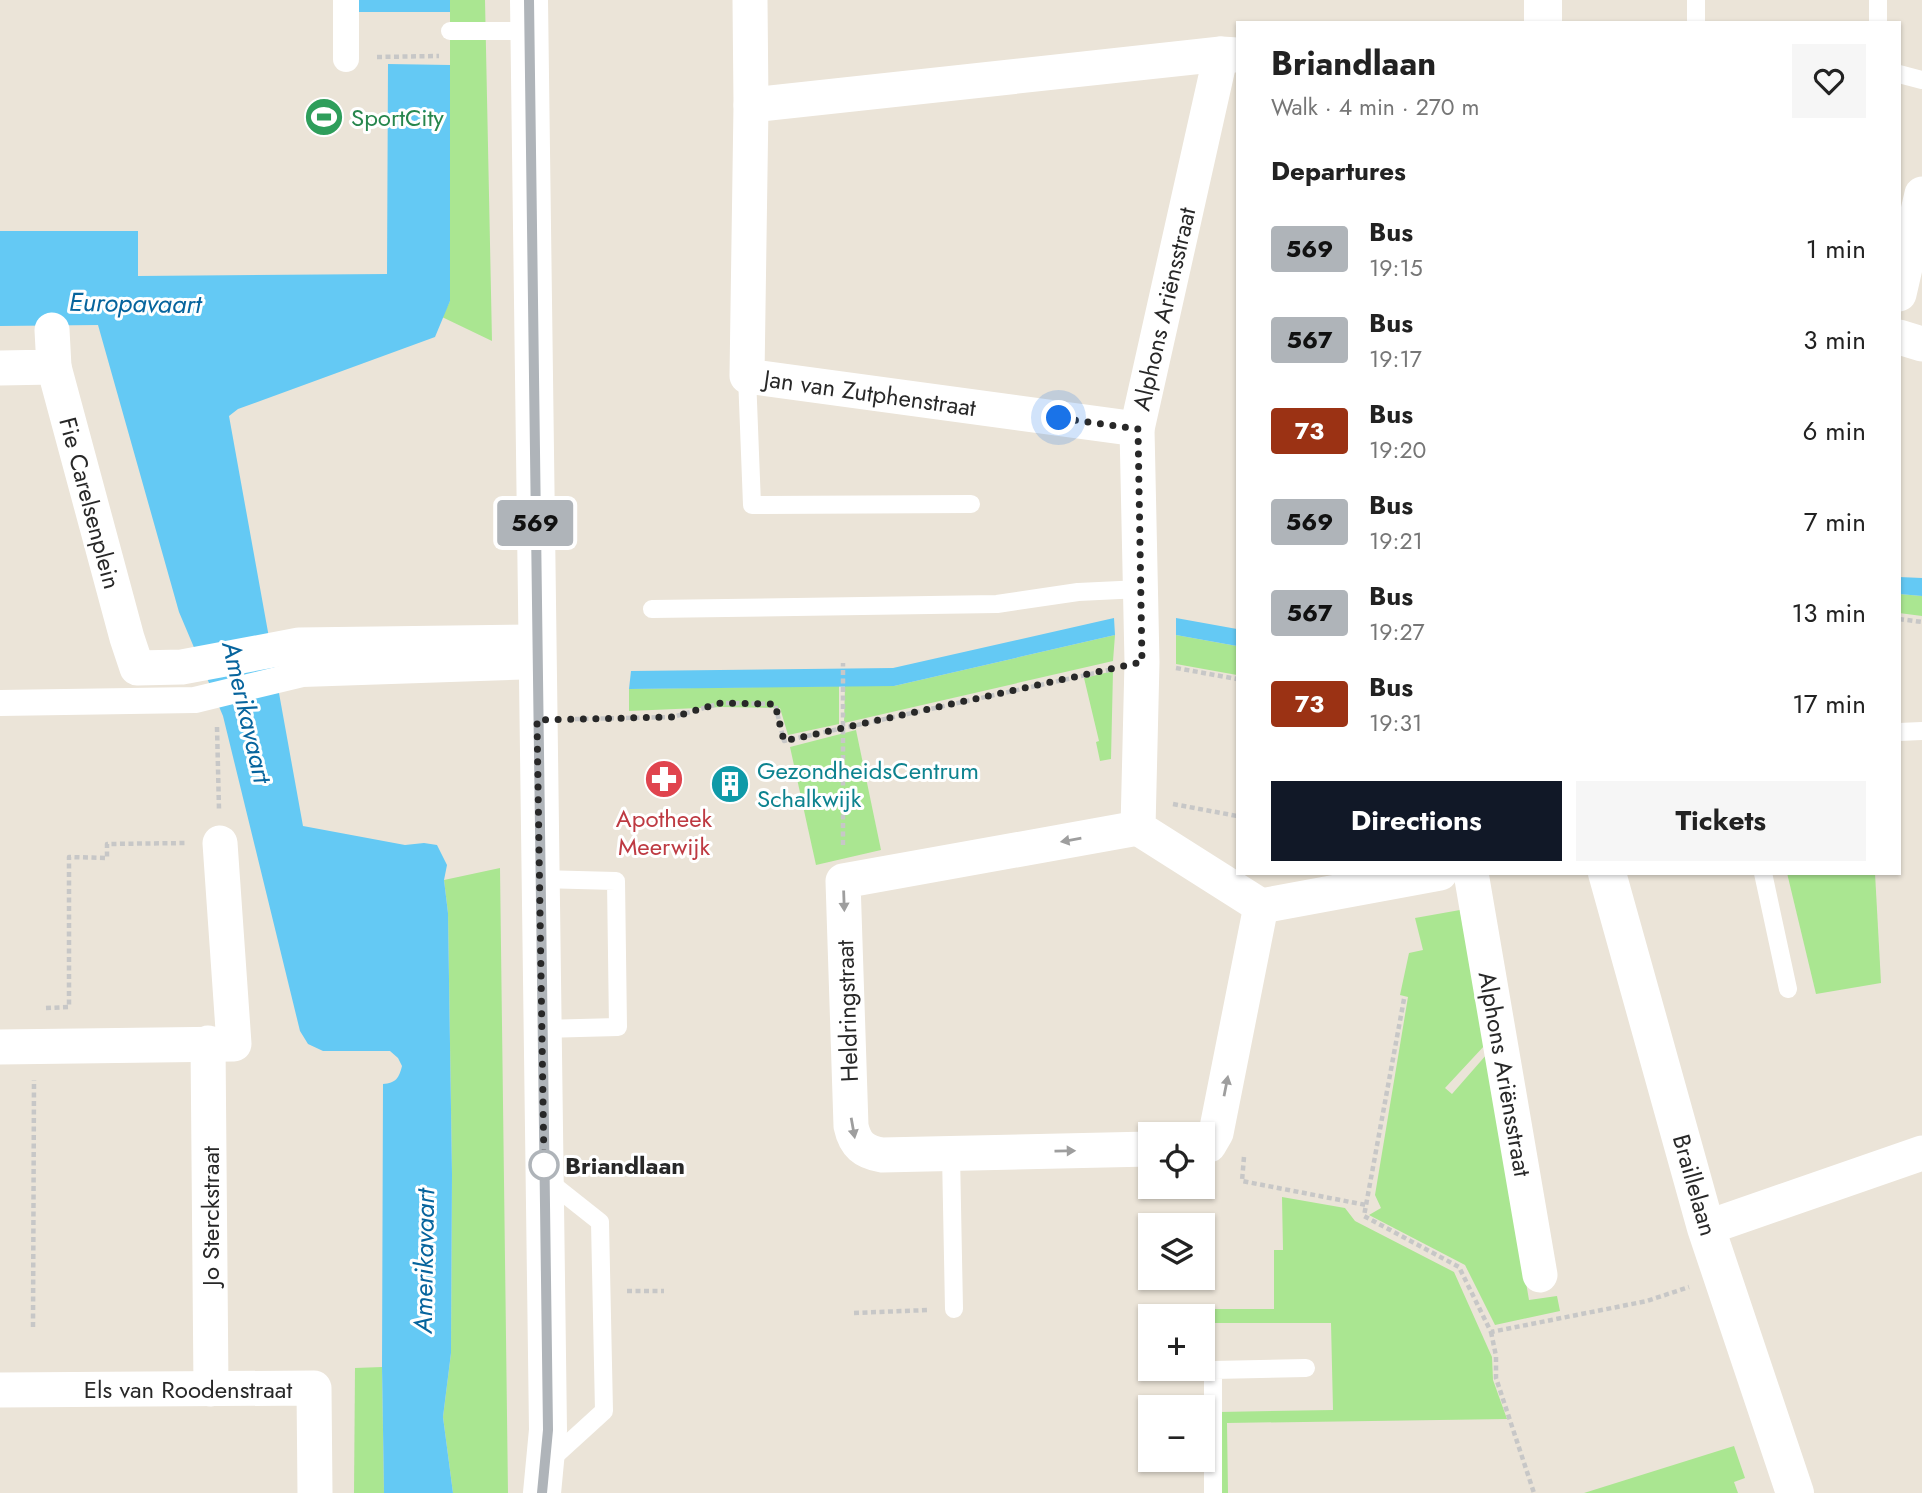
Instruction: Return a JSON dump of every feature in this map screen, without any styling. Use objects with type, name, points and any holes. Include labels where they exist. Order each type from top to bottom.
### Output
[{"type":"street","points":[[345,59],[346,0]]},
{"type":"street","name":"Jan van Zutphenstraat","points":[[750,0],[747,376],[1138,429]]},
{"type":"street","points":[[1542,0],[1543,21]]},
{"type":"street","points":[[529,16],[548,1430],[543,1479]]},
{"type":"street","points":[[751,105],[1229,55]]},
{"type":"street","name":"Alphons Ariënsstraat","points":[[1139,813],[1142,662],[1138,429],[1229,55]]},
{"type":"street","points":[[1901,285],[1922,194]]},
{"type":"street","name":"Fie Carelsenplein","points":[[52,330],[54,368],[137,668],[300,660]]},
{"type":"street","points":[[1901,338],[1922,344]]},
{"type":"street","points":[[0,368],[54,368]]},
{"type":"street","points":[[0,703],[195,700],[300,660],[537,654]]},
{"type":"street","points":[[843,881],[1139,813],[1261,906],[1429,875]]},
{"type":"street","points":[[17,1047],[234,1044],[220,842]]},
{"type":"street","name":"Alphons Ariënsstraat","points":[[1471,875],[1540,1275]]},
{"type":"street","name":"Braillelaan","points":[[1608,875],[1706,1228],[1795,1493]]},
{"type":"street","name":"Heldringstraat","points":[[843,881],[851,1126],[854,1139],[862,1148],[883,1156],[1138,1149]]},
{"type":"street","points":[[1215,1135],[1261,906]]},
{"type":"street","name":"Jo Sterckstraat","points":[[208,1043],[211,1390]]},
{"type":"street","points":[[1706,1228],[1922,1153]]},
{"type":"street","name":"Els van Roodenstraat","points":[[0,1390],[314,1388],[315,1493]]},
{"type":"lane","points":[[1696,0],[1696,21]]},
{"type":"lane","points":[[1878,0],[1878,21]]},
{"type":"lane","points":[[450,30],[529,16]]},
{"type":"lane","points":[[1901,75],[1922,80]]},
{"type":"lane","points":[[747,376],[752,505],[971,504]]},
{"type":"lane","points":[[652,609],[997,604],[1078,592],[1141,589]]},
{"type":"lane","points":[[1901,732],[1922,731]]},
{"type":"lane","points":[[1763,875],[1788,989]]},
{"type":"lane","points":[[540,879],[616,881],[618,1014],[618,1027],[542,1028]]},
{"type":"lane","points":[[951,1154],[954,1309]]},
{"type":"lane","points":[[543,1479],[604,1410],[600,1222],[544,1178]]},
{"type":"lane","points":[[1213,1493],[1213,1370],[1306,1368]]},
{"type":"path","points":[[1901,619],[1922,622]]},
{"type":"path","points":[[537,720],[673,717],[721,703],[775,704],[784,741],[1142,662],[1236,679]]},
{"type":"path","points":[[843,663],[843,881]]},
{"type":"path","points":[[33,1328],[17,1047],[32,1009],[69,1007],[69,857],[107,858],[107,844],[220,842],[216,709],[200,709],[195,700]]},
{"type":"path","points":[[1139,813],[1236,816]]},
{"type":"path","points":[[1404,999],[1363,1216],[1459,1267],[1491,1332],[1496,1356],[1496,1378],[1534,1493]]},
{"type":"path","points":[[1245,1151],[1242,1181],[1366,1205]]},
{"type":"path","points":[[1491,1332],[1647,1301],[1722,1275]]},
{"type":"path","points":[[602,1291],[664,1291]]},
{"type":"path","points":[[854,1313],[954,1309]]},
{"type":"green space","points":[[450,0],[485,0],[492,341],[442,317],[450,301]]},
{"type":"green space","points":[[1901,594],[1922,596],[1922,616],[1901,613]]},
{"type":"green space","points":[[1115,635],[1113,661],[844,723],[845,686],[894,686]]},
{"type":"green space","points":[[1176,635],[1236,646],[1236,675],[1176,664]]},
{"type":"green space","points":[[1113,671],[1111,759],[1100,761],[1096,742],[1099,741],[1084,678]]},
{"type":"green space","points":[[839,686],[839,724],[788,735],[780,708],[722,707],[629,711],[629,689]]},
{"type":"green space","points":[[856,730],[881,850],[816,865],[790,747]]},
{"type":"green space","points":[[500,868],[508,1493],[453,1493],[443,1417],[451,1353],[452,1174],[448,913],[444,880]]},
{"type":"green space","points":[[1787,875],[1875,875],[1881,983],[1816,994]]},
{"type":"green space","points":[[1460,910],[1485,1045],[1445,1088],[1452,1094],[1487,1054],[1529,1300],[1557,1296],[1560,1311],[1495,1325],[1465,1265],[1369,1215],[1381,1208],[1375,1195],[1408,997],[1400,995],[1409,953],[1423,950],[1415,918]]},
{"type":"green space","points":[[1282,1197],[1345,1208],[1355,1221],[1454,1272],[1492,1357],[1493,1380],[1507,1419],[1227,1423],[1228,1493],[1221,1493],[1219,1412],[1333,1410],[1331,1323],[1215,1323],[1215,1309],[1274,1309],[1274,1250],[1283,1250]]},
{"type":"green space","points":[[382,1367],[384,1493],[354,1493],[355,1368]]},
{"type":"green space","points":[[1734,1446],[1745,1478],[1734,1482],[1738,1493],[1584,1493]]},
{"type":"water","points":[[359,0],[450,0],[450,12],[359,12]]},
{"type":"water","points":[[388,64],[450,65],[450,301],[435,337],[238,409],[229,416],[303,826],[405,845],[437,845],[447,865],[444,880],[448,913],[452,1174],[451,1353],[443,1417],[453,1493],[384,1493],[383,1084],[396,1079],[402,1066],[390,1051],[323,1051],[308,1044],[300,1031],[223,716],[179,612],[98,325],[0,326],[0,231],[138,231],[138,276],[387,274]]},
{"type":"water","points":[[1901,577],[1922,578],[1922,596],[1901,594]]},
{"type":"water","points":[[1114,618],[1115,635],[894,686],[629,689],[631,671],[893,668]]},
{"type":"water","points":[[1176,618],[1236,629],[1236,646],[1176,635]]},
{"type":"bus line","name":"569","points":[[529,0],[548,1430],[542,1493]]},
{"type":"place","name":"SportCity","points":[[324,117]]},
{"type":"place","name":"Apotheek Meerwijk","points":[[664,779]]},
{"type":"place","name":"GezondheidsCentrum Schalkwijk","points":[[730,784]]},
{"type":"place","name":"Briandlaan","points":[[544,1165]]},
{"type":"route","points":[[544,1165],[537,720],[673,717],[721,703],[775,704],[784,741],[1142,662],[1138,429],[1059,418]]},
{"type":"water label","name":"Europavaart","points":[[135,303]]},
{"type":"water label","name":"Amerikavaart","points":[[247,712]]},
{"type":"water label","name":"Amerikavaart","points":[[424,1261]]}]
